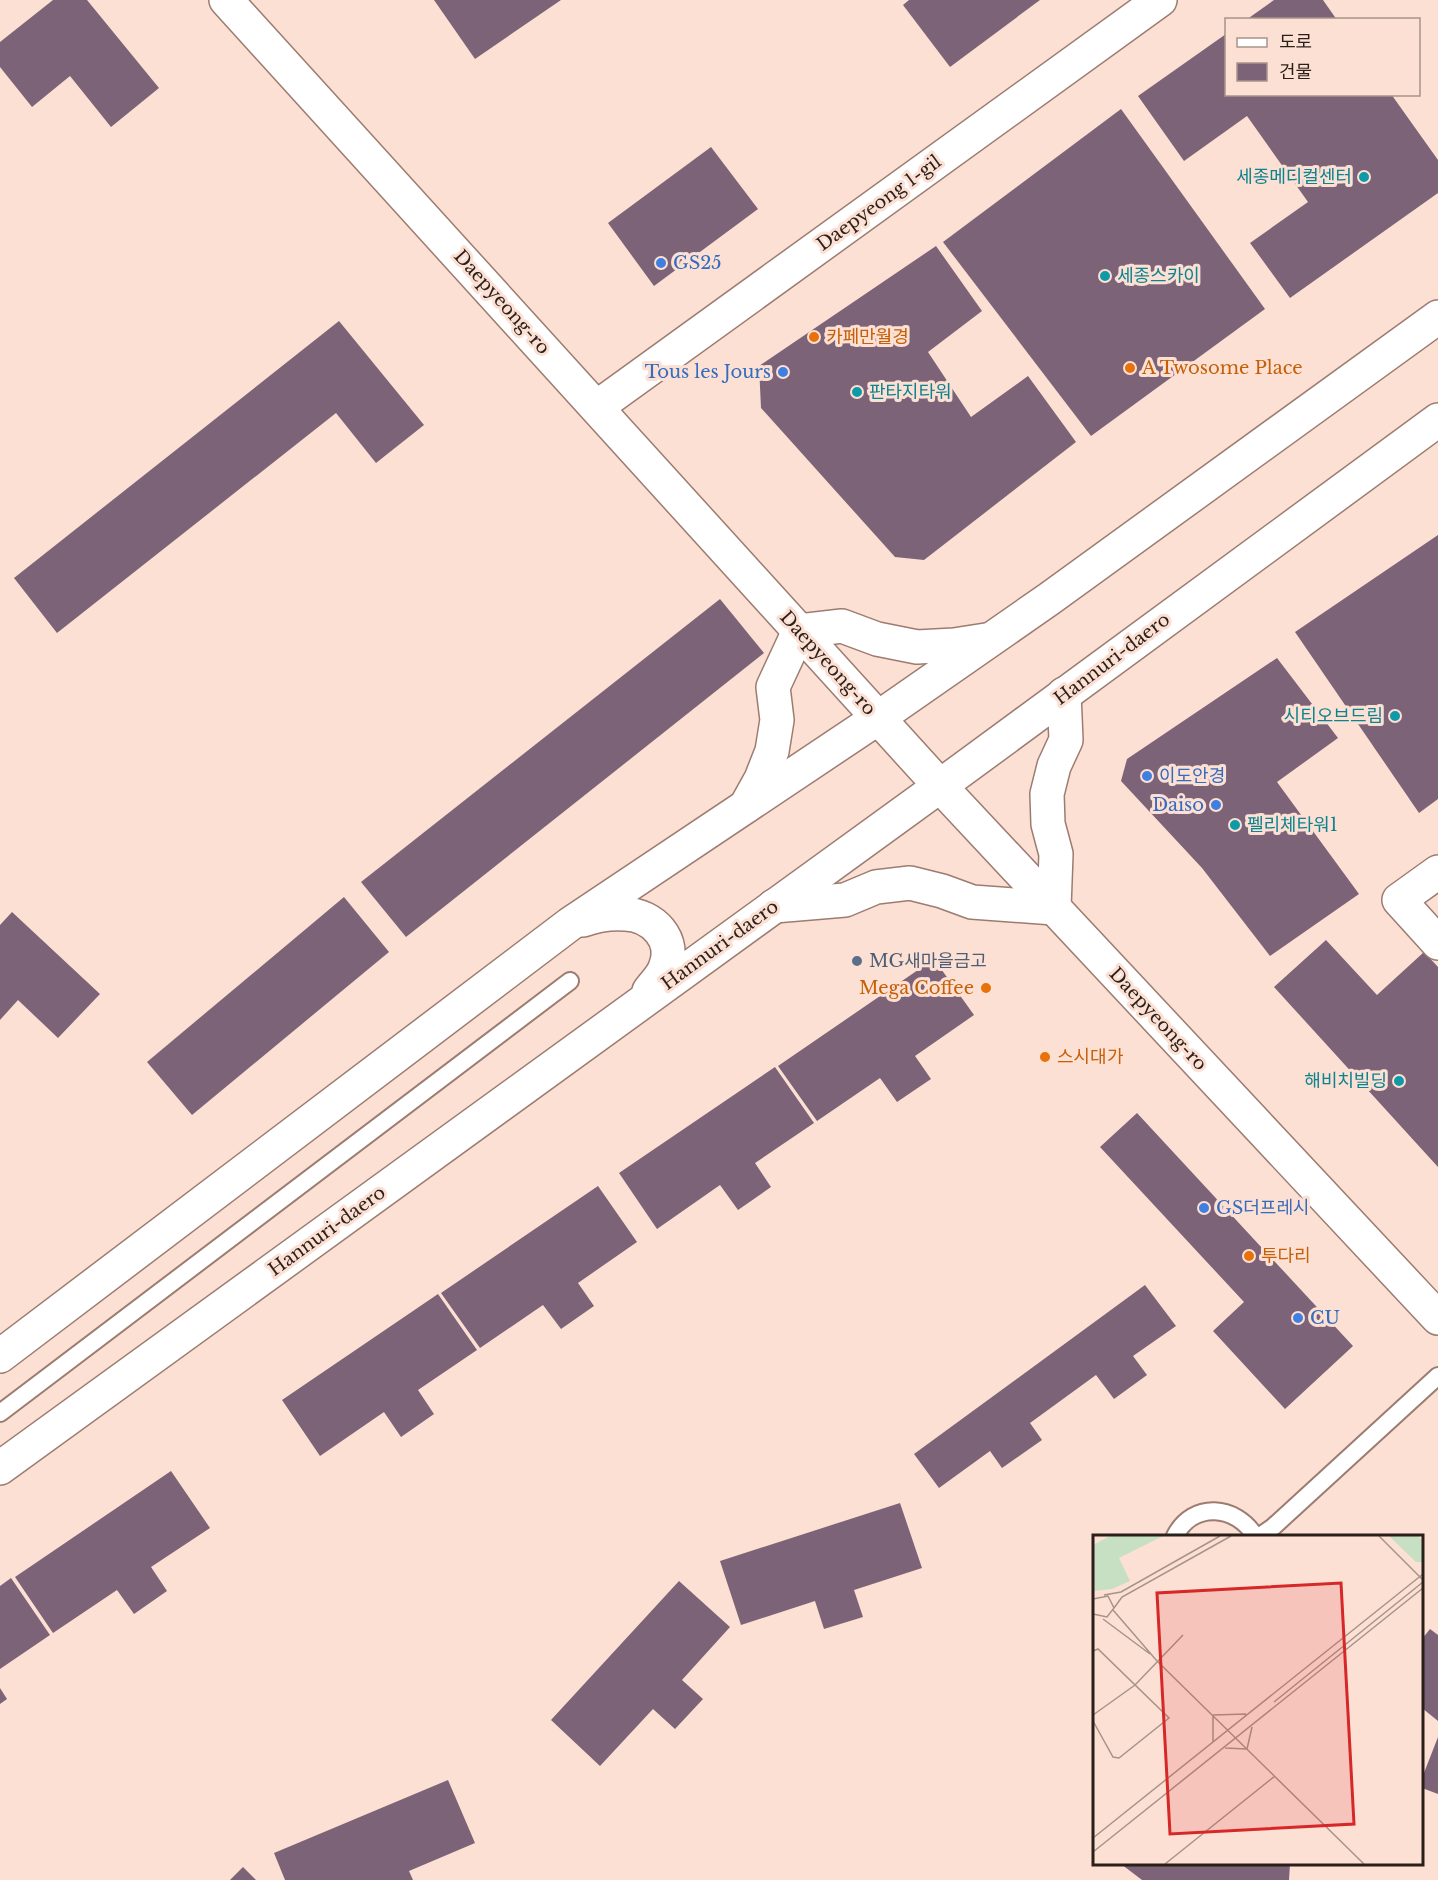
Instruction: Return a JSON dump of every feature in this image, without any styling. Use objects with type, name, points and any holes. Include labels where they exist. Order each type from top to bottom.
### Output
[{"type":"street","name":"Daepyeong-ro","points":[[226,0],[940,786],[1438,1318]]},
{"type":"street","name":"Daepyeong 1-gil","points":[[597,407],[1160,0]]},
{"type":"street","points":[[0,1356],[570,924],[992,639],[1438,317]]},
{"type":"street","name":"Hannuri-daero","points":[[0,1468],[940,786],[1438,420]]},
{"type":"street","points":[[745,807],[761,779],[772,751],[777,720],[773,687],[799,631],[842,626],[877,639],[917,647],[954,645],[992,639]]},
{"type":"street","points":[[773,907],[845,900],[876,887],[910,884],[942,891],[972,902],[1054,908],[1056,854],[1048,824],[1047,794],[1054,766],[1066,740],[1064,694]]},
{"type":"street","points":[[1438,872],[1399,900],[1438,943]]},
{"type":"street","points":[[570,924],[598,915],[628,914],[651,922],[665,935],[669,951],[665,969],[640,1002]]},
{"type":"lane","points":[[0,1413],[570,981]]},
{"type":"lane","points":[[1261,1535],[1438,1376]]},
{"type":"lane","points":[[1176,1535],[1186,1522],[1199,1514],[1213,1511],[1226,1512],[1239,1518],[1250,1527],[1254,1535]]},
{"type":"building","points":[[53,0],[87,0],[159,88],[111,127],[70,76],[32,107],[0,67],[0,42]]},
{"type":"building","points":[[434,0],[561,0],[475,59]]},
{"type":"building","points":[[909,0],[1040,0],[950,67],[903,5]]},
{"type":"building","points":[[1274,0],[1323,0],[1336,18],[1249,18]]},
{"type":"building","name":"세종메디컬센터","points":[[1225,35],[1225,96],[1392,96],[1438,160],[1438,193],[1290,298],[1250,243],[1308,202],[1247,116],[1184,161],[1138,96]]},
{"type":"building","name":"세종스카이","points":[[1121,109],[1265,309],[1091,436],[943,242]]},
{"type":"building","points":[[711,147],[758,209],[654,286],[608,223]]},
{"type":"building","name":"판타지타워","points":[[936,246],[982,311],[928,352],[971,417],[1028,376],[1076,442],[924,560],[895,557],[761,408],[759,366]]},
{"type":"building","points":[[339,321],[424,425],[376,463],[336,413],[57,633],[14,578]]},
{"type":"building","name":"시티오브드림","points":[[1438,535],[1438,799],[1419,813],[1295,632]]},
{"type":"building","points":[[720,599],[764,653],[406,937],[361,882]]},
{"type":"building","name":"펠리체타워1","points":[[1277,658],[1338,738],[1277,782],[1359,894],[1270,956],[1202,868],[1121,781],[1127,759]]},
{"type":"building","points":[[344,897],[389,952],[192,1115],[147,1062]]},
{"type":"building","points":[[12,912],[100,994],[58,1038],[18,1000],[0,1020],[0,925]]},
{"type":"building","name":"해비치빌딩","points":[[1326,940],[1377,995],[1424,952],[1438,967],[1438,1167],[1274,987]]},
{"type":"building","points":[[934,959],[974,1015],[915,1056],[931,1079],[897,1102],[880,1078],[817,1121],[778,1066]]},
{"type":"building","points":[[775,1067],[814,1123],[755,1163],[771,1187],[738,1210],[720,1185],[657,1229],[619,1173]]},
{"type":"building","points":[[1137,1113],[1353,1346],[1285,1409],[1213,1331],[1244,1302],[1100,1147]]},
{"type":"building","points":[[598,1186],[637,1242],[578,1283],[594,1306],[561,1329],[543,1305],[480,1348],[441,1293]]},
{"type":"building","points":[[1145,1285],[1176,1326],[1133,1356],[1147,1375],[1114,1399],[1096,1375],[1030,1423],[1042,1440],[1002,1468],[990,1451],[939,1488],[914,1454]]},
{"type":"building","points":[[438,1294],[477,1350],[418,1390],[434,1414],[401,1437],[384,1412],[320,1456],[282,1400]]},
{"type":"building","points":[[171,1471],[210,1528],[151,1567],[167,1591],[134,1614],[117,1590],[53,1633],[15,1577]]},
{"type":"building","points":[[900,1503],[922,1568],[854,1590],[863,1617],[824,1629],[815,1601],[741,1625],[720,1561]]},
{"type":"building","points":[[11,1578],[50,1635],[0,1669],[0,1586]]},
{"type":"building","points":[[679,1581],[730,1627],[682,1680],[703,1699],[675,1729],[653,1709],[600,1766],[551,1720]]},
{"type":"building","points":[[1430,1629],[1438,1635],[1438,1721],[1423,1709],[1423,1638]]},
{"type":"building","points":[[0,1688],[7,1699],[0,1704]]},
{"type":"building","points":[[1438,1737],[1438,1794],[1423,1788],[1423,1775]]},
{"type":"building","points":[[448,1780],[475,1843],[409,1871],[413,1880],[285,1880],[274,1853]]},
{"type":"building","points":[[1122,1865],[1290,1865],[1289,1880],[1142,1880]]},
{"type":"building","points":[[243,1867],[256,1880],[230,1880]]},
{"type":"place","name":"세종메디컬센터","points":[[1364,177]]},
{"type":"place","name":"GS25","points":[[661,263]]},
{"type":"place","name":"세종스카이","points":[[1105,276]]},
{"type":"place","name":"카페만월경","points":[[814,337]]},
{"type":"place","name":"A Twosome Place","points":[[1130,368]]},
{"type":"place","name":"Tous les Jours","points":[[783,372]]},
{"type":"place","name":"판타지타워","points":[[857,392]]},
{"type":"place","name":"시티오브드림","points":[[1395,716]]},
{"type":"place","name":"이도안경","points":[[1147,776]]},
{"type":"place","name":"Daiso","points":[[1216,805]]},
{"type":"place","name":"펠리체타워1","points":[[1235,825]]},
{"type":"place","name":"MG새마을금고","points":[[857,961]]},
{"type":"place","name":"Mega Coffee","points":[[986,988]]},
{"type":"place","name":"스시대가","points":[[1045,1057]]},
{"type":"place","name":"해비치빌딩","points":[[1399,1081]]},
{"type":"place","name":"GS더프레시","points":[[1204,1208]]},
{"type":"place","name":"투다리","points":[[1249,1256]]},
{"type":"place","name":"CU","points":[[1298,1318]]}]
